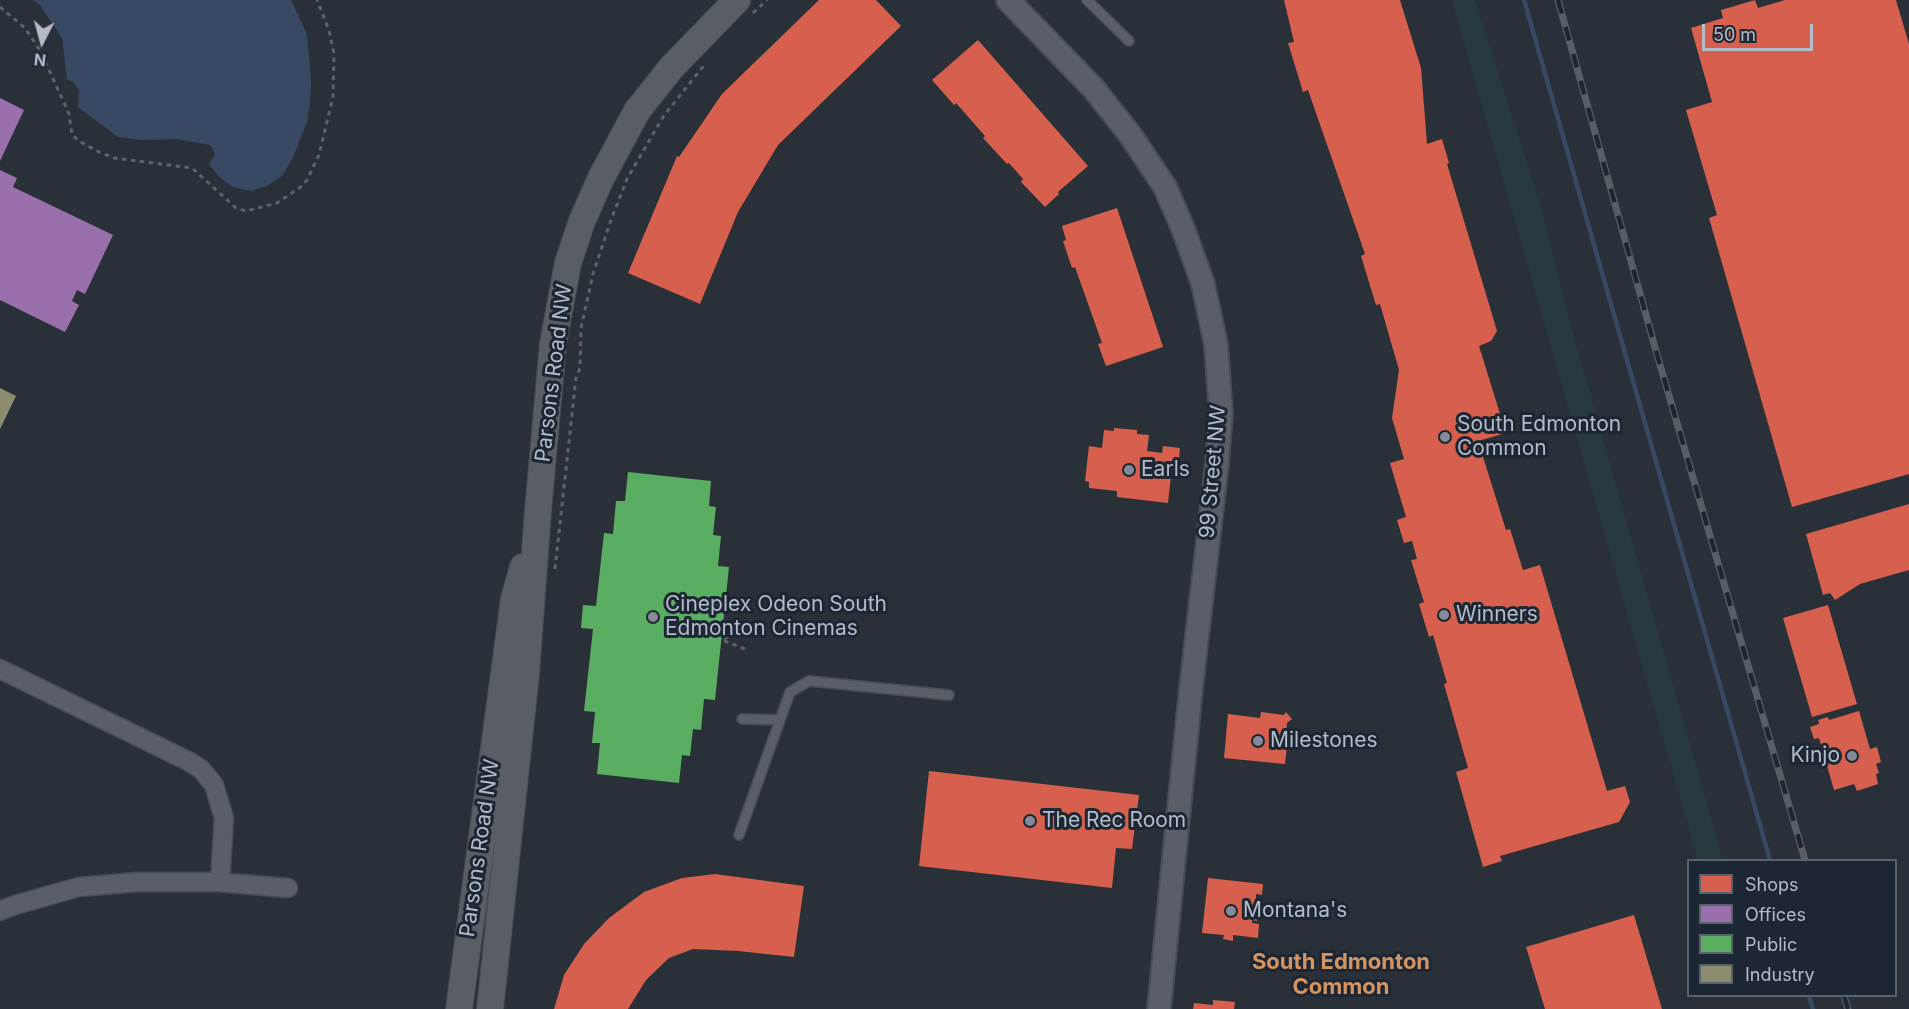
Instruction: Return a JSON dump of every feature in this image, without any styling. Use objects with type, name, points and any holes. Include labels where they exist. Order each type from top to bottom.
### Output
[{"type":"main road","name":"Parsons Road NW","points":[[490,1009],[526,673],[554,344],[568,263],[582,221],[610,159],[637,111],[671,68],[743,8]]},
{"type":"main road","name":"Parsons Road NW","points":[[459,1009],[514,599],[538,511]]},
{"type":"street","name":"99 Street NW","points":[[1008,0],[1094,89],[1131,136],[1165,187],[1203,284],[1216,345],[1221,414],[1217,463],[1191,688],[1159,1009]]},
{"type":"street","points":[[0,669],[201,769],[214,785],[224,818],[220,882]]},
{"type":"street","points":[[0,911],[79,887],[136,882],[220,882],[288,888]]},
{"type":"lane","points":[[1087,0],[1129,41]]},
{"type":"lane","points":[[738,835],[790,692],[809,681],[949,695]]},
{"type":"lane","points":[[742,719],[780,720]]},
{"type":"path","points":[[0,7],[25,28],[41,52],[69,114],[72,135],[79,141],[114,158],[190,167],[236,208],[246,211],[277,202],[293,192],[307,180],[319,155],[333,98],[334,54],[329,30],[317,0]]},
{"type":"path","points":[[743,8],[767,0]]},
{"type":"path","points":[[579,366],[580,328],[593,274],[627,179],[663,117],[709,59]]},
{"type":"path","points":[[745,649],[722,640],[749,625]]},
{"type":"green space","points":[[1452,0],[1475,0],[1541,207],[1570,323],[1723,859],[1698,859]]},
{"type":"water","points":[[33,0],[291,0],[307,34],[311,81],[310,103],[307,122],[292,160],[282,176],[267,186],[251,191],[233,187],[219,177],[209,164],[215,154],[210,145],[177,139],[141,140],[118,137],[78,107],[79,91],[73,82],[67,79],[62,38],[40,5]]},
{"type":"building: Shops","points":[[819,0],[876,0],[901,26],[778,145],[738,212],[700,304],[628,273],[677,156],[679,157],[722,94]]},
{"type":"building: Shops","name":"South Edmonton Common","points":[[1284,0],[1400,0],[1421,68],[1427,144],[1442,139],[1449,163],[1447,164],[1497,331],[1491,341],[1479,346],[1506,433],[1478,441],[1506,530],[1510,529],[1523,570],[1540,565],[1607,791],[1625,786],[1630,802],[1619,822],[1500,856],[1502,861],[1483,867],[1456,772],[1468,768],[1444,684],[1447,683],[1433,635],[1429,637],[1419,604],[1424,602],[1411,560],[1417,559],[1412,541],[1404,543],[1397,520],[1406,517],[1390,463],[1404,459],[1392,418],[1399,370],[1380,304],[1376,305],[1361,256],[1365,254],[1308,90],[1303,92],[1288,43],[1294,42]]},
{"type":"building: Shops","points":[[1755,0],[1758,8],[1785,0],[1896,0],[1909,44],[1909,474],[1792,507],[1709,218],[1717,215],[1686,110],[1712,102],[1691,28],[1723,18],[1721,10]]},
{"type":"building: Shops","points":[[978,40],[1088,166],[1058,192],[1059,194],[1045,207],[1021,182],[1023,179],[1009,163],[1007,164],[983,138],[985,136],[956,103],[954,105],[932,80]]},
{"type":"building: Shops","points":[[1117,208],[1163,347],[1106,366],[1098,344],[1102,343],[1075,267],[1072,268],[1063,241],[1066,240],[1062,226]]},
{"type":"building: Shops","name":"Earls","points":[[1114,428],[1137,430],[1137,434],[1149,435],[1147,451],[1162,453],[1163,446],[1180,448],[1179,459],[1173,458],[1168,503],[1117,497],[1117,491],[1089,488],[1089,482],[1085,481],[1089,446],[1102,448],[1104,430],[1114,431]]},
{"type":"building: Shops","points":[[1909,504],[1909,570],[1860,584],[1835,600],[1830,593],[1823,595],[1806,534]]},
{"type":"building: Shops","points":[[1828,605],[1857,704],[1812,717],[1783,618]]},
{"type":"building: Shops","name":"Kinjo","points":[[1859,711],[1870,749],[1877,747],[1881,762],[1876,764],[1879,773],[1876,774],[1878,784],[1857,791],[1854,784],[1834,790],[1819,738],[1814,739],[1810,727],[1819,724],[1818,720],[1828,717],[1829,720]]},
{"type":"building: Shops","name":"Milestones","points":[[1261,712],[1284,715],[1286,712],[1292,719],[1287,723],[1286,736],[1291,736],[1290,747],[1287,746],[1285,764],[1224,758],[1228,714],[1260,718]]},
{"type":"building: Shops","name":"The Rec Room","points":[[929,771],[1139,795],[1132,849],[1116,848],[1112,888],[919,866]]},
{"type":"building: Shops","points":[[715,874],[804,886],[794,957],[693,949],[669,958],[646,980],[628,1009],[554,1009],[564,975],[584,944],[609,918],[644,892],[682,878]]},
{"type":"building: Shops","name":"Montana's","points":[[1208,878],[1263,884],[1262,895],[1256,894],[1256,901],[1259,902],[1257,921],[1252,920],[1252,923],[1259,924],[1258,938],[1233,935],[1233,941],[1223,939],[1224,935],[1202,933]]},
{"type":"building: Shops","points":[[1634,915],[1662,1009],[1545,1009],[1526,947]]},
{"type":"building: Shops","points":[[1213,1000],[1235,1002],[1234,1009],[1193,1009],[1194,1003],[1213,1005]]},
{"type":"building: Offices","points":[[0,98],[24,110],[0,161]]},
{"type":"building: Offices","points":[[0,170],[17,178],[13,187],[113,235],[85,294],[77,290],[72,301],[79,305],[65,332],[0,300]]},
{"type":"building: Public","name":"Cineplex Odeon South Edmonton Cinemas","points":[[628,472],[711,481],[709,506],[716,507],[713,535],[721,536],[718,566],[729,567],[715,700],[704,699],[701,730],[693,729],[690,756],[682,755],[679,783],[597,774],[600,743],[592,743],[595,712],[584,711],[593,629],[581,628],[583,605],[596,606],[604,533],[613,534],[616,501],[625,501]]},
{"type":"building: Industry","points":[[0,388],[16,396],[0,429]]},
{"type":"waterway","points":[[1524,0],[1770,859]]},
{"type":"waterway","points":[[1809,997],[1813,1009]]},
{"type":"railway","points":[[1558,0],[1658,358],[1805,859]]},
{"type":"railway","points":[[1844,997],[1848,1009]]},
{"type":"place","name":"South Edmonton Common","points":[[1445,437]]},
{"type":"place","name":"Earls","points":[[1129,470]]},
{"type":"place","name":"Winners","points":[[1444,615]]},
{"type":"place","name":"Cineplex Odeon South Edmonton Cinemas","points":[[653,617]]},
{"type":"place","name":"Milestones","points":[[1258,741]]},
{"type":"place","name":"Kinjo","points":[[1852,756]]},
{"type":"place","name":"The Rec Room","points":[[1030,821]]},
{"type":"place","name":"Montana's","points":[[1231,911]]},
{"type":"district","name":"South Edmonton Common","points":[[1341,974]]}]
